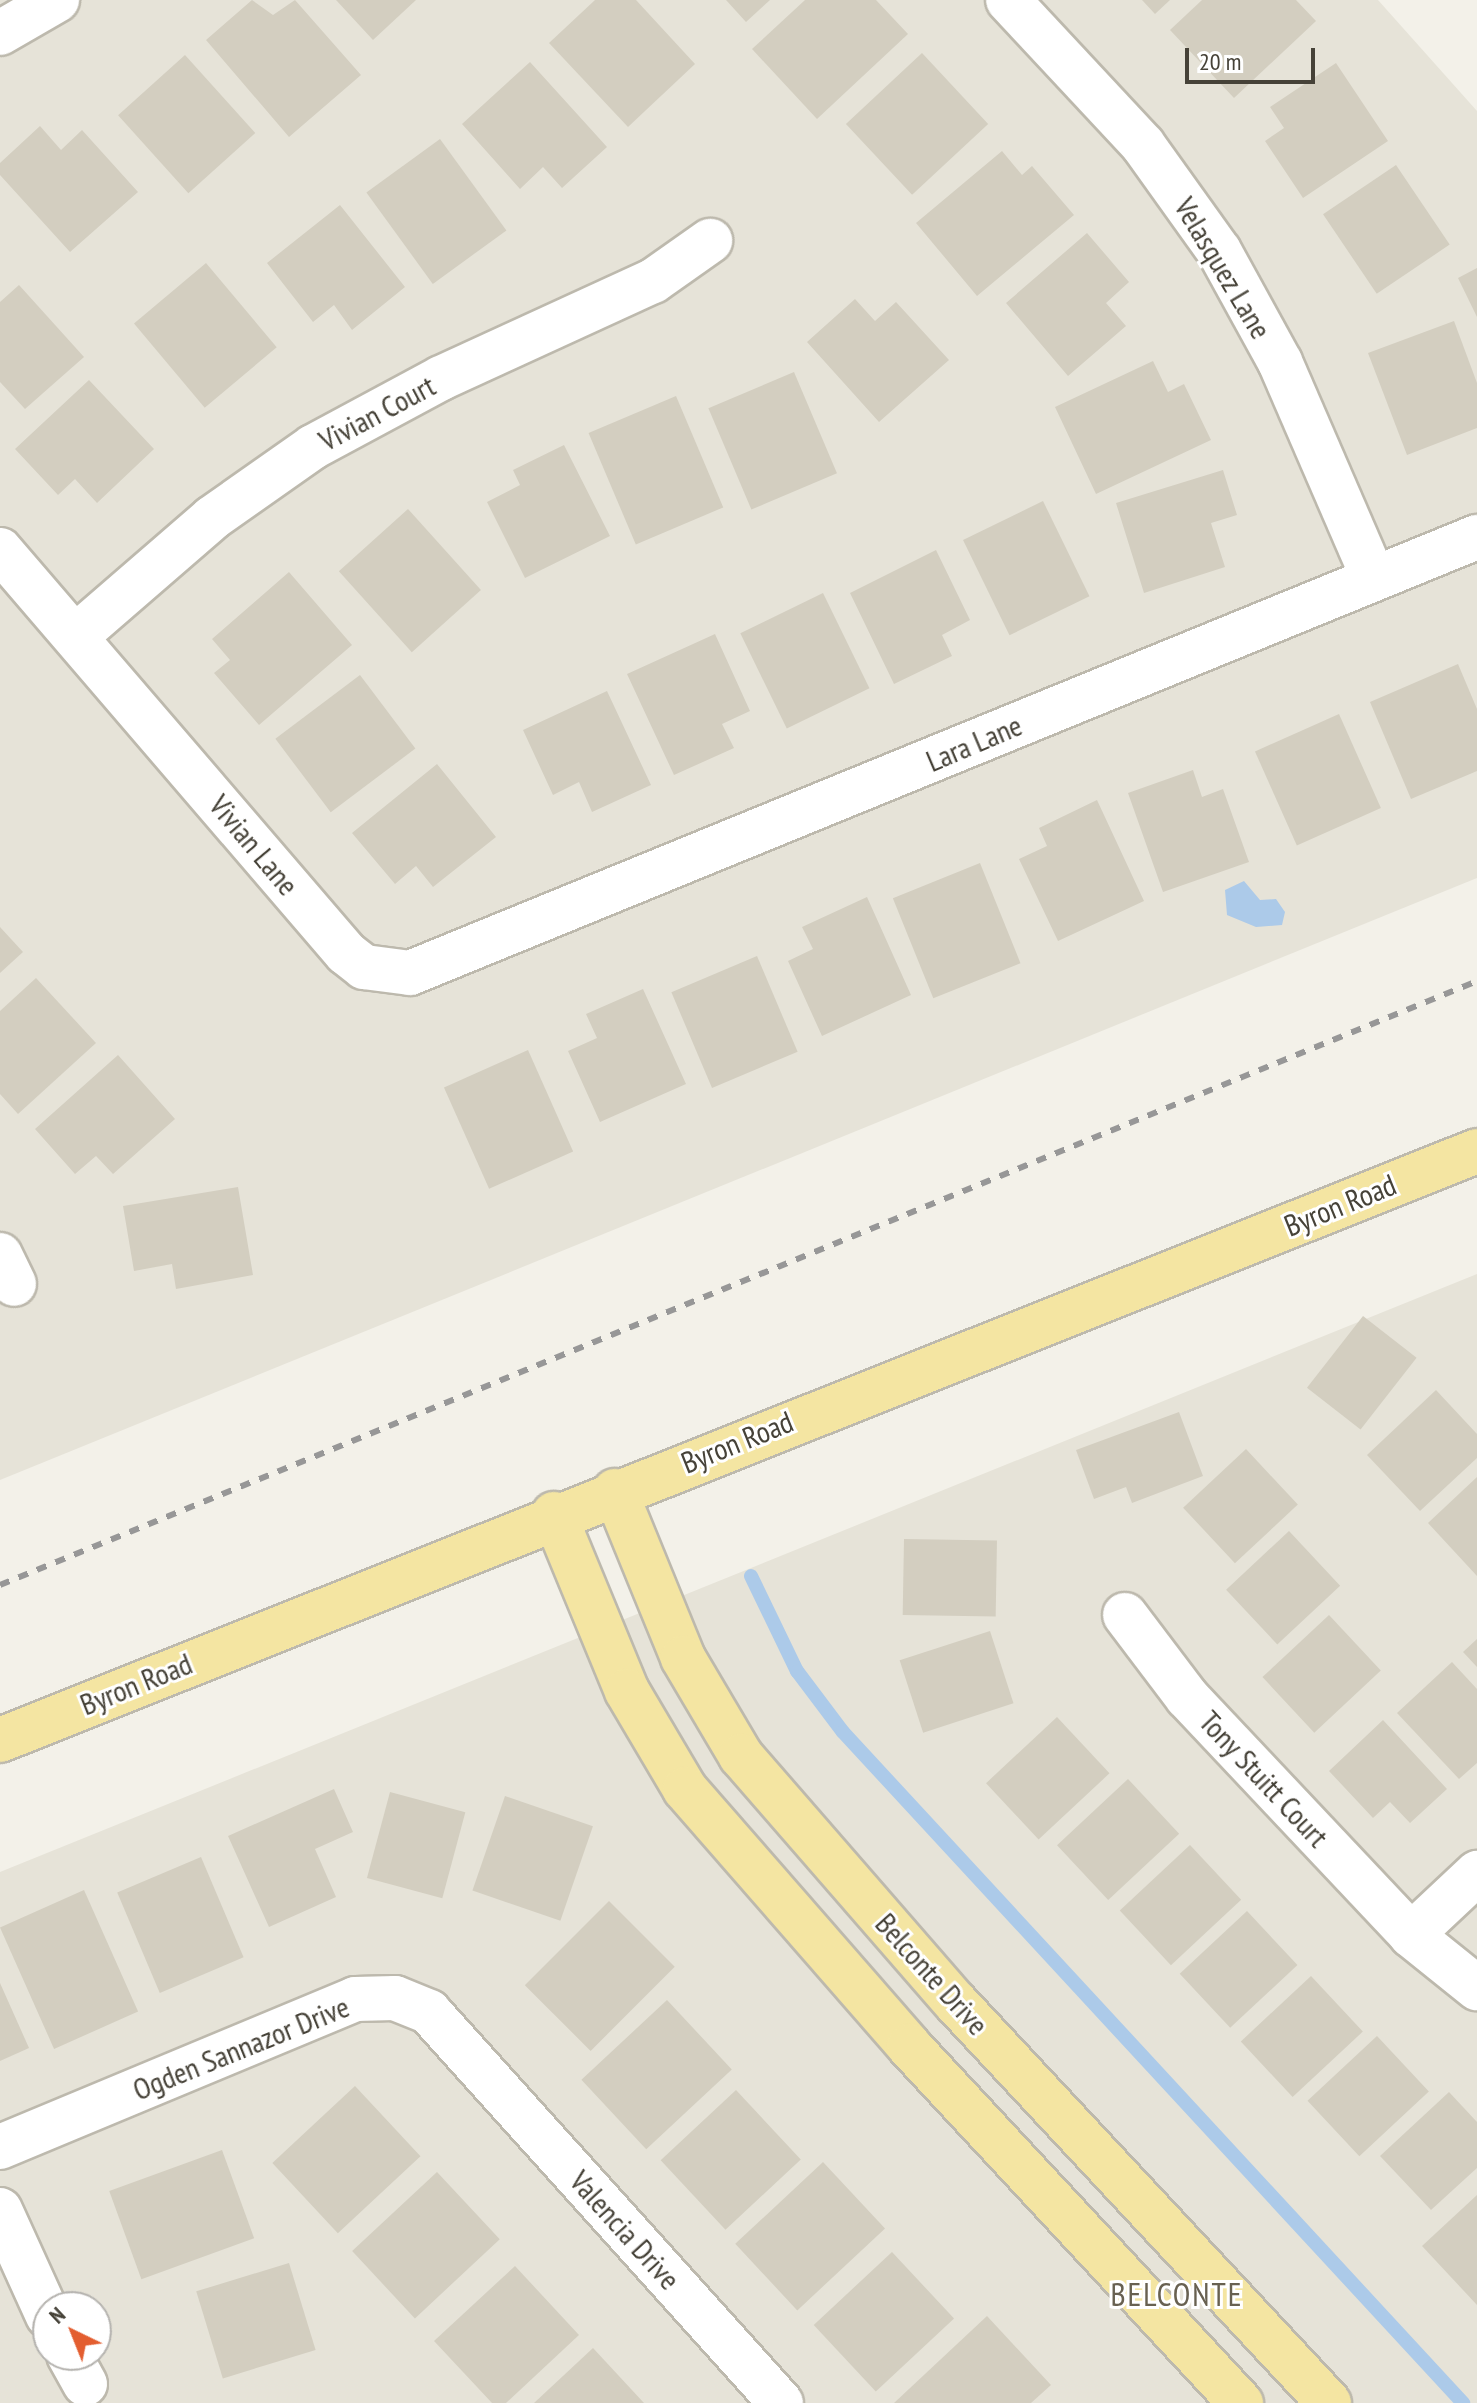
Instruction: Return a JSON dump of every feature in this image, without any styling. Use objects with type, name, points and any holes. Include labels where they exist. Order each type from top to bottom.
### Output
[{"type":"main road","name":"Byron Road","points":[[0,1740],[554,1514],[1477,1151]]},
{"type":"main road","name":"Belconte Drive","points":[[615,1491],[683,1658],[741,1756],[956,2003],[1329,2403]]},
{"type":"main road","points":[[554,1514],[627,1691],[685,1789],[909,2046],[1241,2403]]},
{"type":"street","points":[[0,33],[57,0]]},
{"type":"street","name":"Velasquez Lane","points":[[1008,0],[1143,145],[1219,251],[1280,362],[1373,577]]},
{"type":"street","name":"Vivian Court","points":[[76,636],[212,518],[313,447],[441,378],[653,281],[710,241]]},
{"type":"street","name":"Lara Lane","points":[[576,909],[1373,577],[1477,537]]},
{"type":"street","name":"Vivian Lane","points":[[0,550],[364,967],[410,973],[443,965],[576,909]]},
{"type":"street","name":"Tony Stuitt Court","points":[[1125,1615],[1187,1697],[1411,1935],[1477,1988]]},
{"type":"street","points":[[1411,1935],[1477,1873]]},
{"type":"street","name":"Ogden Sannazor Drive","points":[[0,2147],[355,1999],[395,1998],[429,2012],[469,2057]]},
{"type":"street","name":"Valencia Drive","points":[[469,2057],[781,2403]]},
{"type":"street","points":[[0,2210],[37,2291]]},
{"type":"shaded area","points":[[0,0],[1378,0],[1477,111],[1477,878],[0,1480]]},
{"type":"shaded area","points":[[1477,1274],[1477,2403],[0,2403],[0,1872]]},
{"type":"water","points":[[1244,881],[1260,900],[1276,899],[1285,912],[1282,925],[1256,927],[1227,915],[1225,890]]},
{"type":"building","points":[[252,0],[273,15],[295,0],[361,75],[289,137],[206,40]]},
{"type":"building","points":[[336,0],[416,0],[373,40]]},
{"type":"building","points":[[595,0],[636,0],[695,64],[628,127],[549,43]]},
{"type":"building","points":[[726,0],[770,0],[746,22]]},
{"type":"building","points":[[805,0],[876,0],[908,34],[817,119],[752,49]]},
{"type":"building","points":[[1142,0],[1170,0],[1155,14]]},
{"type":"building","points":[[1202,0],[1296,0],[1316,21],[1234,98],[1170,30]]},
{"type":"building","points":[[922,53],[988,124],[912,195],[846,124]]},
{"type":"building","points":[[185,55],[255,133],[188,193],[118,115]]},
{"type":"building","points":[[530,62],[607,147],[562,188],[543,167],[520,189],[462,124]]},
{"type":"building","points":[[1336,63],[1388,141],[1303,198],[1265,141],[1284,128],[1270,107]]},
{"type":"building","points":[[40,126],[61,150],[82,130],[138,192],[70,252],[0,175],[0,163]]},
{"type":"building","points":[[440,139],[506,230],[433,284],[366,192]]},
{"type":"building","points":[[1002,151],[1022,175],[1032,166],[1074,215],[977,296],[916,223]]},
{"type":"building","points":[[1396,165],[1450,245],[1377,294],[1323,214]]},
{"type":"building","points":[[340,205],[405,287],[352,330],[334,305],[313,322],[267,263]]},
{"type":"building","points":[[1087,233],[1129,282],[1106,303],[1126,326],[1068,376],[1006,303]]},
{"type":"building","points":[[206,263],[277,347],[205,408],[134,323]]},
{"type":"building","points":[[1477,268],[1477,317],[1458,278]]},
{"type":"building","points":[[19,285],[84,357],[25,409],[0,382],[0,302]]},
{"type":"building","points":[[855,299],[875,321],[896,302],[949,360],[879,422],[807,342]]},
{"type":"building","points":[[1454,321],[1477,383],[1477,428],[1407,455],[1368,353]]},
{"type":"building","points":[[1153,361],[1168,392],[1184,384],[1211,440],[1096,494],[1055,407]]},
{"type":"building","points":[[794,372],[837,473],[751,510],[708,408]]},
{"type":"building","points":[[89,380],[154,449],[97,503],[75,479],[58,495],[15,449]]},
{"type":"building","points":[[676,396],[723,507],[636,545],[589,433]]},
{"type":"building","points":[[564,445],[610,536],[525,578],[487,502],[520,485],[513,470]]},
{"type":"building","points":[[1223,470],[1237,515],[1211,523],[1225,567],[1144,593],[1116,503]]},
{"type":"building","points":[[1043,501],[1089,596],[1009,635],[963,540]]},
{"type":"building","points":[[408,509],[481,590],[412,652],[339,571]]},
{"type":"building","points":[[936,550],[970,620],[942,635],[952,656],[894,684],[850,593]]},
{"type":"building","points":[[289,572],[352,645],[259,725],[214,673],[230,660],[212,639]]},
{"type":"building","points":[[823,593],[869,688],[787,729],[740,633]]},
{"type":"building","points":[[715,634],[750,711],[722,724],[734,748],[674,775],[627,674]]},
{"type":"building","points":[[1458,664],[1477,709],[1477,771],[1411,799],[1370,702]]},
{"type":"building","points":[[360,675],[415,748],[331,812],[275,739]]},
{"type":"building","points":[[607,691],[651,785],[592,812],[579,782],[553,795],[523,730]]},
{"type":"building","points":[[1339,714],[1381,808],[1297,846],[1255,751]]},
{"type":"building","points":[[437,764],[496,837],[433,887],[416,866],[395,884],[352,833]]},
{"type":"building","points":[[1193,770],[1202,797],[1223,789],[1249,862],[1163,892],[1128,793]]},
{"type":"building","points":[[1097,800],[1144,901],[1058,941],[1019,859],[1047,846],[1039,828]]},
{"type":"building","points":[[980,863],[1020,963],[933,998],[893,898]]},
{"type":"building","points":[[867,897],[911,995],[822,1036],[788,961],[813,949],[802,927]]},
{"type":"building","points":[[0,927],[23,952],[0,973]]},
{"type":"building","points":[[757,956],[798,1052],[712,1088],[671,992]]},
{"type":"building","points":[[36,978],[96,1043],[18,1114],[0,1094],[0,1011]]},
{"type":"building","points":[[643,989],[686,1084],[600,1122],[568,1051],[597,1038],[586,1014]]},
{"type":"building","points":[[528,1050],[573,1151],[489,1189],[444,1087]]},
{"type":"building","points":[[118,1055],[175,1119],[113,1174],[96,1156],[75,1174],[35,1129]]},
{"type":"building","points":[[238,1187],[253,1275],[176,1289],[172,1264],[134,1271],[123,1206]]},
{"type":"building","points":[[1363,1316],[1417,1358],[1361,1430],[1307,1388]]},
{"type":"building","points":[[1436,1390],[1477,1434],[1477,1458],[1420,1511],[1367,1455]]},
{"type":"building","points":[[1179,1412],[1203,1476],[1132,1503],[1126,1487],[1094,1499],[1076,1450]]},
{"type":"building","points":[[1246,1449],[1298,1505],[1235,1563],[1183,1508]]},
{"type":"building","points":[[1477,1477],[1477,1576],[1428,1523]]},
{"type":"building","points":[[1289,1531],[1340,1586],[1277,1645],[1226,1590]]},
{"type":"building","points":[[904,1539],[997,1541],[996,1617],[903,1615]]},
{"type":"building","points":[[1329,1615],[1381,1671],[1314,1733],[1262,1677]]},
{"type":"building","points":[[990,1631],[1013,1703],[923,1733],[900,1660]]},
{"type":"building","points":[[1477,1639],[1477,1667],[1463,1652]]},
{"type":"building","points":[[1452,1662],[1477,1689],[1477,1763],[1459,1779],[1397,1713]]},
{"type":"building","points":[[1057,1717],[1110,1773],[1039,1839],[986,1783]]},
{"type":"building","points":[[1383,1720],[1447,1789],[1410,1823],[1390,1802],[1373,1818],[1329,1771]]},
{"type":"building","points":[[1128,1779],[1179,1834],[1108,1900],[1057,1845]]},
{"type":"building","points":[[334,1789],[353,1832],[315,1849],[336,1897],[269,1927],[228,1836]]},
{"type":"building","points":[[390,1792],[465,1812],[442,1898],[367,1878]]},
{"type":"building","points":[[505,1796],[593,1826],[560,1921],[472,1891]]},
{"type":"building","points":[[1190,1845],[1241,1900],[1171,1965],[1120,1910]]},
{"type":"building","points":[[201,1857],[244,1957],[160,1993],[117,1893]]},
{"type":"building","points":[[84,1890],[138,2012],[54,2049],[0,1927]]},
{"type":"building","points":[[609,1901],[675,1967],[591,2051],[525,1985]]},
{"type":"building","points":[[1247,1911],[1297,1965],[1230,2028],[1180,1974]]},
{"type":"building","points":[[1311,1976],[1363,2032],[1293,2097],[1241,2041]]},
{"type":"building","points":[[0,1983],[29,2048],[0,2061]]},
{"type":"building","points":[[667,2000],[732,2069],[646,2149],[581,2080]]},
{"type":"building","points":[[1377,2036],[1429,2092],[1359,2156],[1308,2101]]},
{"type":"building","points":[[355,2086],[420,2156],[338,2233],[272,2163]]},
{"type":"building","points":[[736,2090],[801,2159],[725,2230],[661,2160]]},
{"type":"building","points":[[1449,2092],[1477,2122],[1477,2168],[1431,2210],[1380,2156]]},
{"type":"building","points":[[222,2150],[254,2238],[141,2279],[109,2191]]},
{"type":"building","points":[[823,2162],[885,2229],[797,2310],[735,2244]]},
{"type":"building","points":[[437,2172],[500,2239],[415,2318],[352,2251]]},
{"type":"building","points":[[1477,2195],[1477,2305],[1422,2246]]},
{"type":"building","points":[[892,2252],[954,2319],[876,2392],[814,2325]]},
{"type":"building","points":[[289,2263],[316,2350],[223,2378],[196,2291]]},
{"type":"building","points":[[515,2266],[579,2335],[506,2403],[492,2403],[434,2341]]},
{"type":"building","points":[[987,2316],[1051,2385],[1031,2403],[894,2403]]},
{"type":"building","points":[[593,2348],[644,2403],[534,2403]]},
{"type":"waterway","points":[[751,1576],[797,1671],[843,1732],[1463,2403]]},
{"type":"railway","points":[[0,1585],[1477,981]]},
{"type":"district","name":"BELCONTE","points":[[1177,2294]]}]
